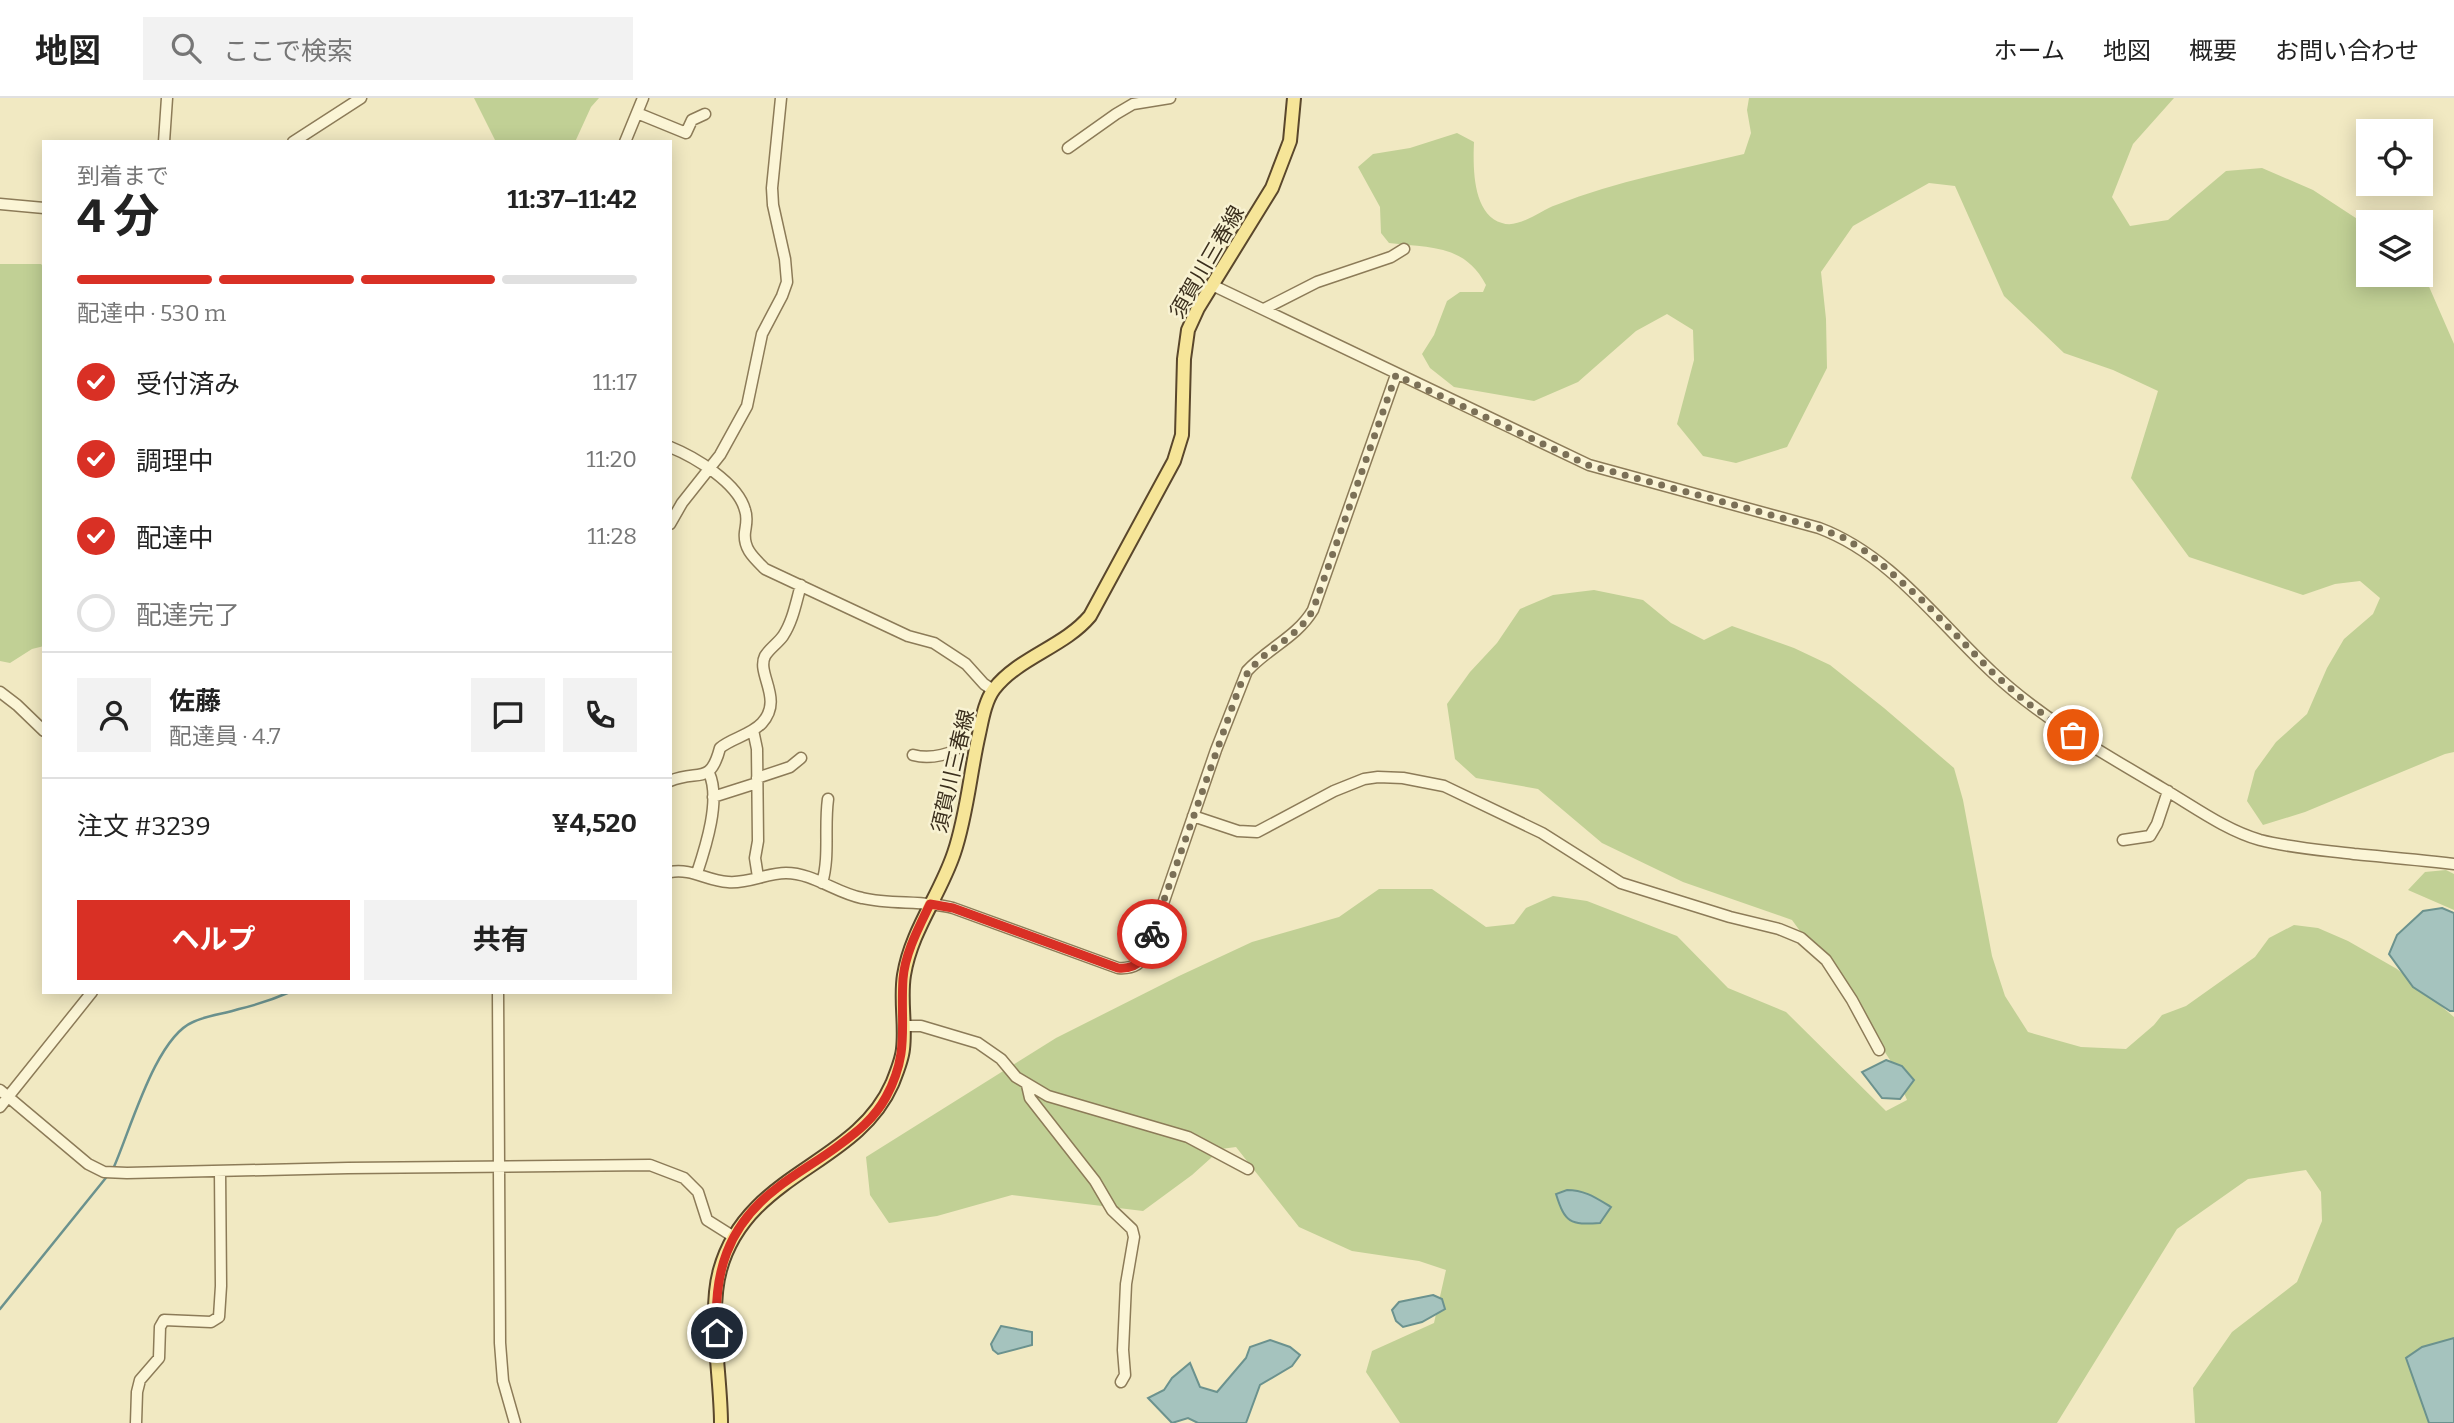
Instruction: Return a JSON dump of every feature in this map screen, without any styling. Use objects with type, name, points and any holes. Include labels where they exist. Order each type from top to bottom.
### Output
[{"type":"main road","name":"須賀川三春線","points":[[721,1423],[715,1297],[719,1272],[734,1237],[760,1203],[775,1189],[867,1124],[893,1082],[903,1051],[903,977],[909,952],[954,854],[980,727],[993,690],[1009,675],[1086,621],[1180,448],[1188,330],[1212,285],[1272,188],[1290,141],[1293,98]]},
{"type":"street","points":[[164,140],[167,98]]},
{"type":"street","points":[[296,140],[361,98]]},
{"type":"street","points":[[626,140],[643,98]]},
{"type":"street","points":[[672,520],[682,503],[710,470],[747,406],[762,334],[787,282],[785,259],[773,205],[781,98]]},
{"type":"street","points":[[1068,148],[1133,104],[1170,98]]},
{"type":"street","points":[[637,113],[686,133],[692,120],[705,114]]},
{"type":"street","points":[[0,204],[42,208]]},
{"type":"street","points":[[1264,309],[1317,282],[1363,268],[1404,249]]},
{"type":"street","points":[[1212,285],[1588,465],[1819,528],[1844,538],[1870,554],[1923,601],[1992,672],[2026,702],[2073,735],[2224,825],[2258,839],[2294,848],[2454,864]]},
{"type":"street","points":[[672,872],[687,871],[728,883],[777,873],[798,874],[862,898],[953,908],[1118,968],[1130,968],[1143,960],[1216,750],[1247,671],[1297,631],[1313,610],[1396,375]]},
{"type":"street","points":[[672,448],[696,459],[725,481],[744,505],[747,521],[744,541],[748,552],[765,569],[846,609],[897,631],[934,643],[966,664],[993,690]]},
{"type":"street","points":[[672,780],[709,773],[714,768],[720,748],[763,722],[770,708],[771,694],[764,669],[764,657],[784,634],[800,585]]},
{"type":"street","points":[[0,692],[42,729]]},
{"type":"street","points":[[913,755],[941,755],[958,748],[968,724],[974,722],[980,727]]},
{"type":"street","points":[[752,730],[757,750],[758,828],[755,858],[758,877]]},
{"type":"street","points":[[713,797],[757,781],[801,758]]},
{"type":"street","points":[[697,873],[707,839],[713,797],[709,773]]},
{"type":"street","points":[[1194,816],[1238,831],[1257,832],[1364,779],[1403,778],[1444,786],[1542,833],[1621,883],[1730,917],[1779,929],[1801,938],[1826,960],[1852,1000],[1879,1050]]},
{"type":"street","points":[[2123,840],[2150,836],[2168,791]]},
{"type":"street","points":[[822,883],[827,858],[825,834],[828,799]]},
{"type":"street","points":[[0,1107],[4,1093],[90,994]]},
{"type":"street","points":[[498,994],[500,1343],[503,1381],[515,1423]]},
{"type":"street","points":[[904,1026],[921,1026],[978,1043],[1001,1059],[1016,1077],[1048,1096],[1188,1138],[1248,1169]]},
{"type":"street","points":[[1027,1085],[1030,1098],[1095,1181],[1112,1210],[1132,1229],[1134,1237],[1126,1284],[1123,1350],[1125,1375],[1121,1382]]},
{"type":"street","points":[[4,1093],[99,1171],[127,1173],[650,1166],[684,1178],[698,1192],[707,1220],[734,1237]]},
{"type":"street","points":[[136,1423],[140,1380],[159,1358],[160,1327],[164,1320],[211,1322],[219,1317],[220,1171]]},
{"type":"green space","points":[[474,98],[599,98],[591,107],[576,140],[495,140]]},
{"type":"green space","points":[[1749,98],[2174,98],[2133,144],[2112,197],[2130,226],[2168,220],[2226,171],[2262,168],[2313,190],[2356,218],[2356,287],[2429,287],[2454,344],[2454,752],[2305,812],[2263,825],[2247,801],[2255,771],[2276,742],[2307,714],[2327,668],[2344,639],[2373,614],[2380,598],[2360,581],[2335,584],[2303,595],[2189,557],[2131,478],[2158,391],[2113,370],[2064,353],[2004,296],[1955,186],[1929,183],[1853,226],[1821,272],[1827,368],[1787,447],[1736,463],[1703,456],[1677,424],[1694,360],[1693,330],[1667,314],[1636,331],[1578,382],[1534,401],[1454,387],[1430,368],[1422,354],[1434,335],[1447,301],[1460,292],[1483,292],[1486,285],[1468,262],[1457,255],[1445,250],[1389,243],[1381,233],[1380,207],[1358,167],[1373,154],[1410,148],[1457,133],[1474,142],[1476,188],[1485,210],[1492,218],[1509,224],[1602,189],[1744,154],[1751,133],[1747,110]]},
{"type":"green space","points":[[0,264],[41,264],[42,646],[32,649],[10,663],[0,661]]},
{"type":"green space","points":[[1594,590],[1643,600],[1671,623],[1704,640],[1732,626],[1794,648],[1830,665],[1954,768],[1963,800],[1992,956],[2005,996],[2028,1032],[2081,1047],[2126,1049],[2162,1015],[2186,1006],[2255,957],[2269,938],[2294,925],[2318,928],[2348,941],[2397,969],[2454,1017],[2454,1423],[2195,1423],[2193,1388],[2232,1332],[2297,1282],[2322,1221],[2321,1192],[2306,1170],[2248,1179],[2177,1229],[2057,1423],[1400,1423],[1366,1372],[1372,1351],[1434,1323],[1446,1270],[1419,1261],[1352,1251],[1299,1227],[1236,1147],[1221,1149],[1192,1175],[1143,1211],[1012,1195],[937,1216],[889,1223],[870,1195],[866,1157],[1056,1038],[1252,942],[1339,917],[1379,889],[1432,889],[1486,927],[1514,924],[1526,908],[1553,896],[1587,901],[1677,936],[1728,988],[1786,1012],[1886,1111],[1907,1100],[1890,1060],[1860,1013],[1792,920],[1683,882],[1602,843],[1538,789],[1476,778],[1455,759],[1447,704],[1470,672],[1497,643],[1520,609],[1553,595]]},
{"type":"green space","points":[[2446,870],[2454,874],[2454,910],[2408,890],[2425,872]]},
{"type":"water","points":[[2442,908],[2454,913],[2454,1011],[2413,987],[2389,954],[2397,935],[2423,911]]},
{"type":"water","points":[[1886,1060],[1902,1066],[1914,1080],[1900,1099],[1882,1098],[1862,1072]]},
{"type":"water","points":[[1567,1190],[1585,1193],[1611,1207],[1600,1223],[1575,1222],[1562,1211],[1556,1194]]},
{"type":"water","points":[[1433,1295],[1442,1299],[1445,1309],[1422,1322],[1403,1327],[1396,1321],[1392,1310],[1399,1302]]},
{"type":"water","points":[[1001,1326],[1032,1332],[1032,1345],[998,1354],[991,1344]]},
{"type":"water","points":[[2454,1338],[2454,1423],[2429,1423],[2406,1358],[2422,1347]]},
{"type":"water","points":[[1270,1340],[1290,1347],[1300,1355],[1292,1366],[1260,1385],[1246,1423],[1198,1423],[1188,1418],[1172,1423],[1148,1398],[1164,1390],[1172,1378],[1190,1363],[1200,1387],[1217,1392],[1246,1358],[1250,1347]]},
{"type":"waterway","points":[[113,1169],[155,1066],[179,1031],[193,1022],[285,994]]},
{"type":"waterway","points":[[0,1309],[109,1174]]},
{"type":"way so far","points":[[1152,934],[1239,688],[1247,671],[1297,631],[1313,610],[1396,375],[1588,465],[1819,528],[1844,538],[1870,554],[1923,601],[1992,672],[2026,702],[2073,735]]},
{"type":"route","points":[[717,1333],[715,1297],[719,1272],[734,1237],[748,1217],[775,1189],[867,1124],[893,1082],[903,1051],[903,977],[909,952],[930,904],[953,908],[1125,969],[1143,960],[1152,934]]}]
